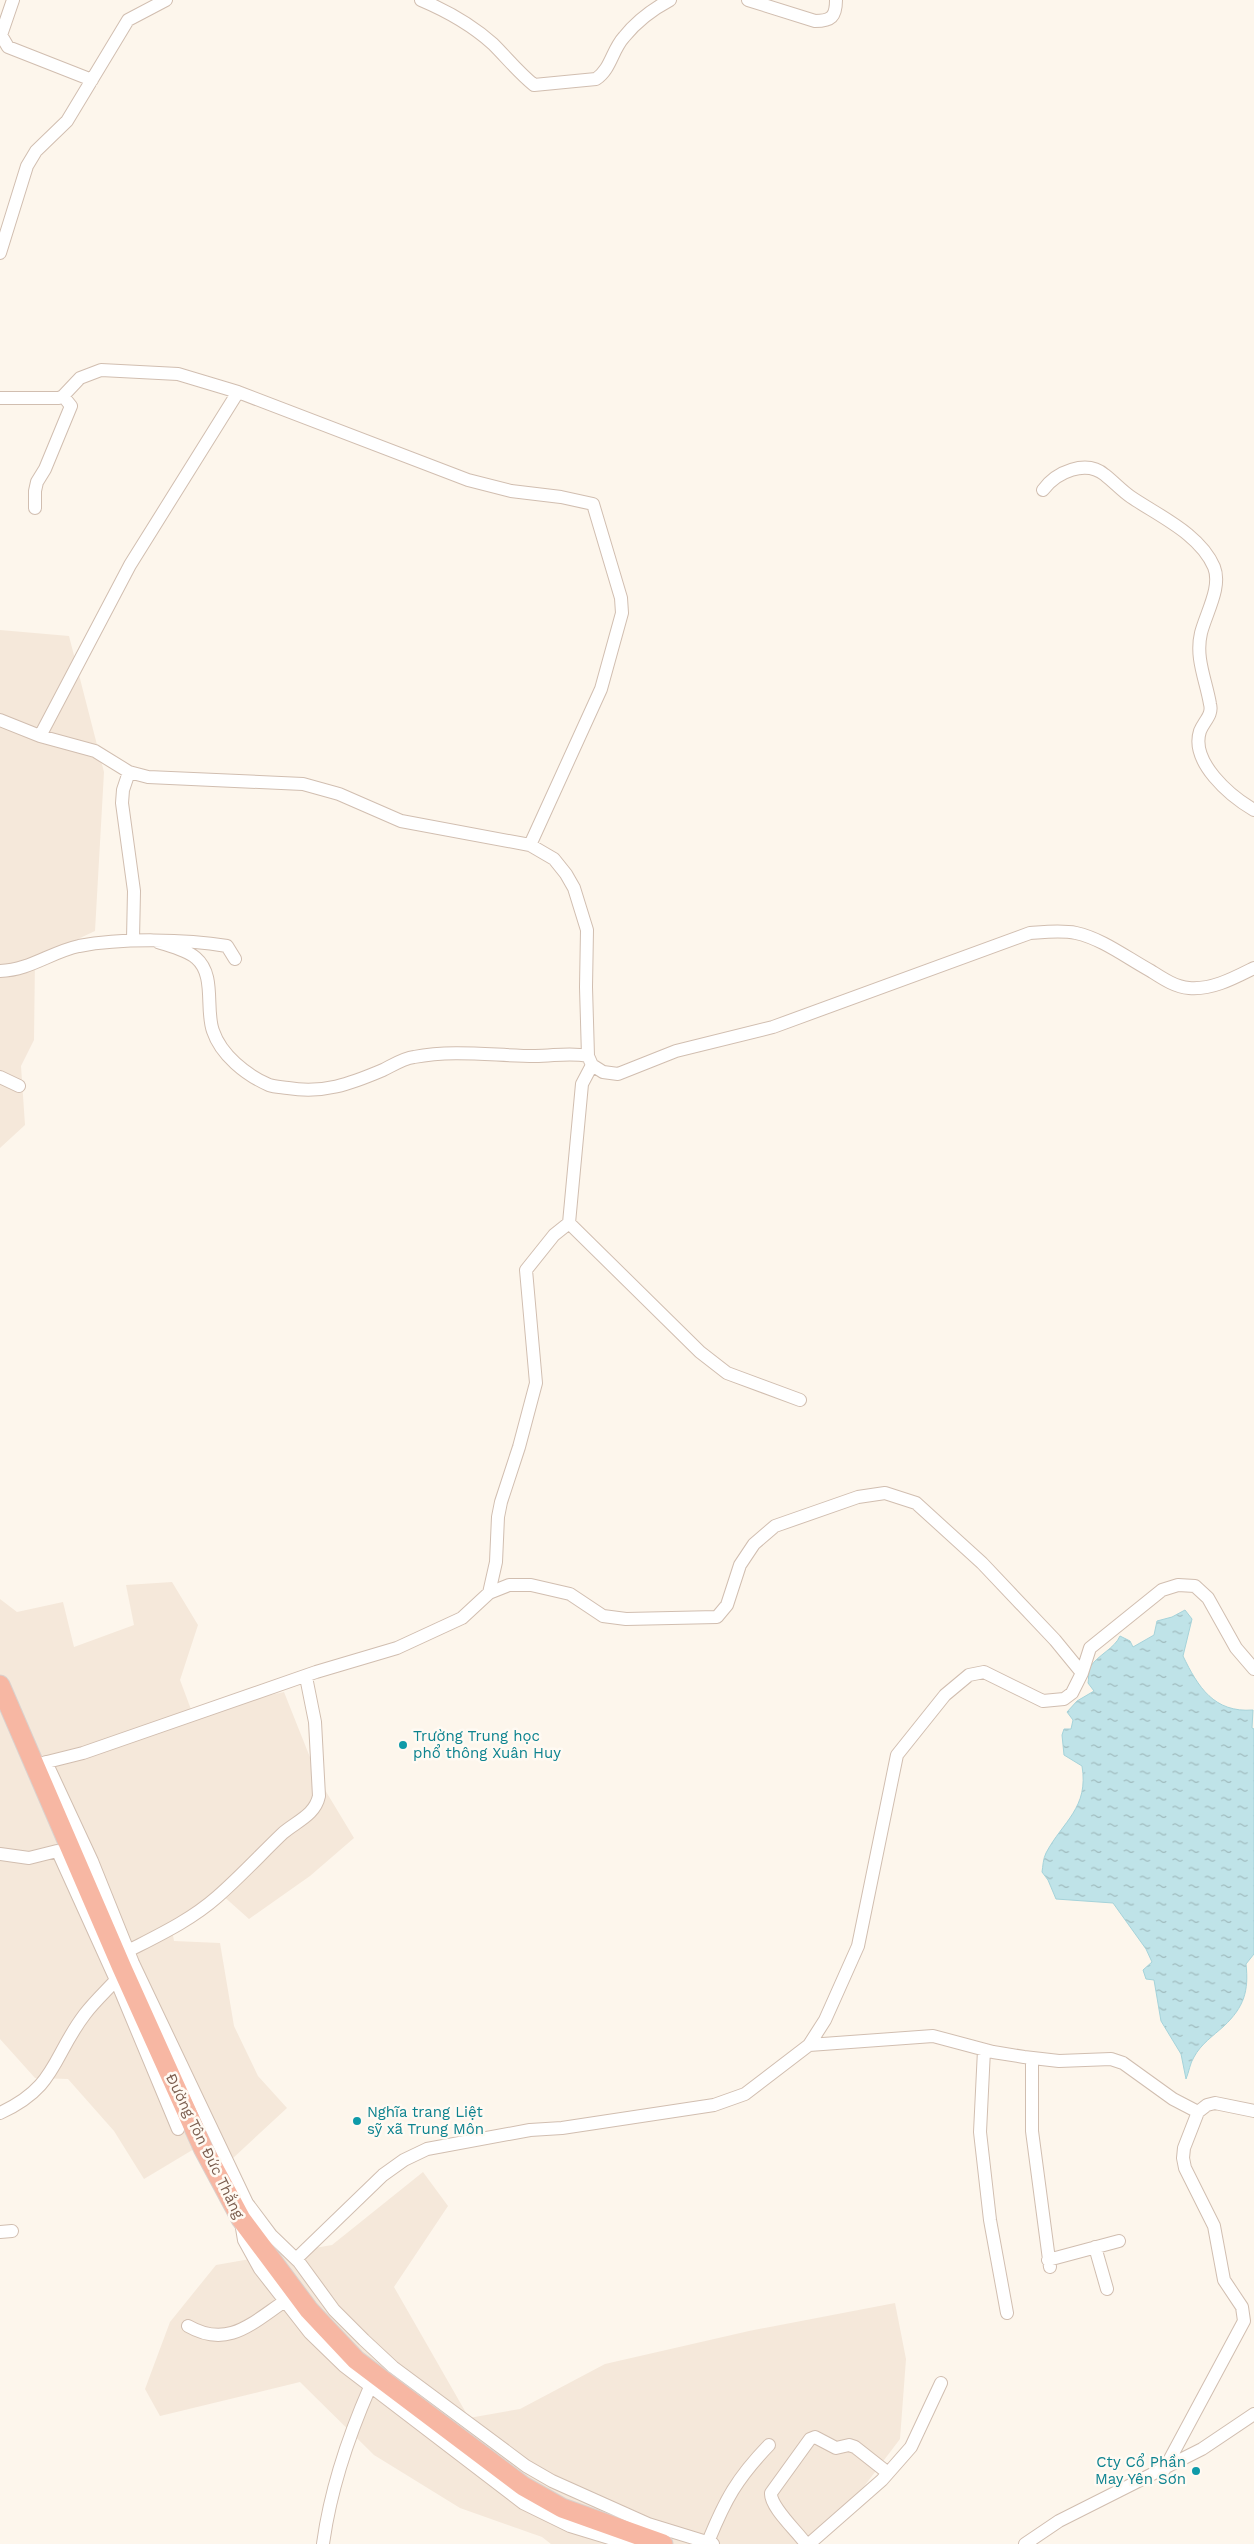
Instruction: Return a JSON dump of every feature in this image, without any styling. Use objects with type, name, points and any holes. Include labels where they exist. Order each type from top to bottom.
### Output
[{"type":"highway","name":"Đường Tôn Đức Thắng","points":[[0,1685],[40,1764],[123,1967],[203,2148],[250,2224],[309,2310],[356,2360],[523,2486],[562,2508],[651,2542]]},
{"type":"street","points":[[13,0],[2,34],[8,47],[92,80]]},
{"type":"street","points":[[0,253],[27,166],[36,151],[67,121],[128,20],[166,0]]},
{"type":"street","points":[[421,0],[445,10],[469,26],[492,44],[534,85],[596,79],[604,73],[624,36],[655,8],[670,0]]},
{"type":"street","points":[[748,0],[820,21],[833,17],[836,10],[836,0]]},
{"type":"street","points":[[0,398],[64,396],[80,378],[101,370],[117,369],[178,374],[238,392],[468,480],[511,491],[562,497],[593,504],[621,598],[622,613],[601,688],[530,845]]},
{"type":"street","points":[[40,736],[130,565],[238,392]]},
{"type":"street","points":[[35,508],[37,482],[46,469],[71,406],[64,396]]},
{"type":"street","points":[[1043,490],[1049,482],[1082,467],[1099,470],[1131,497],[1191,539],[1213,566],[1216,587],[1200,636],[1200,661],[1211,705],[1209,716],[1200,731],[1198,748],[1200,756],[1207,767],[1233,795],[1254,810]]},
{"type":"street","points":[[0,720],[40,736],[95,751],[129,772],[148,777],[303,784],[339,794],[401,821],[530,845],[554,859],[566,874],[584,916],[587,930],[586,986],[590,1060],[582,1084],[569,1223],[554,1235],[526,1270],[536,1382],[519,1447],[501,1502],[498,1517],[496,1562],[490,1593]]},
{"type":"street","points":[[129,772],[123,790],[122,802],[134,892],[133,940]]},
{"type":"street","points":[[158,942],[196,958],[203,966],[207,977],[212,1031],[232,1060],[249,1074],[270,1085],[304,1091],[331,1089],[350,1084],[411,1057],[429,1054],[475,1052],[538,1056],[576,1053],[590,1060],[603,1072],[618,1074],[683,1049],[773,1027],[1030,933],[1058,931],[1076,933],[1098,942],[1172,984],[1188,988],[1207,987],[1230,980],[1254,968]]},
{"type":"street","points":[[0,971],[25,967],[78,946],[133,940],[228,946],[235,959]]},
{"type":"street","points":[[0,1077],[20,1086]]},
{"type":"street","points":[[569,1223],[700,1352],[727,1373],[800,1400]]},
{"type":"street","points":[[40,1764],[83,1753],[306,1677],[398,1648],[428,1635],[468,1613],[490,1593],[509,1585],[531,1585],[570,1594],[603,1616],[626,1619],[717,1618],[727,1605],[740,1565],[754,1544],[775,1526],[858,1497],[885,1493],[916,1503],[982,1563],[1055,1640],[1082,1673]]},
{"type":"street","points":[[296,2262],[383,2175],[404,2160],[427,2149],[530,2130],[562,2128],[722,2103],[745,2094],[809,2045],[825,2020],[858,1946],[893,1768],[903,1744],[945,1695],[969,1675],[984,1672],[1043,1702],[1055,1702],[1072,1693],[1082,1673],[1090,1648],[1162,1590],[1178,1585],[1194,1586],[1208,1598],[1236,1648],[1254,1669]]},
{"type":"street","points":[[0,2113],[20,2102],[47,2079],[85,2014],[123,1967],[216,1898],[284,1832],[312,1812],[317,1805],[319,1796],[315,1722],[306,1677]]},
{"type":"street","points":[[0,1854],[29,1858],[57,1851],[123,1967],[178,2129]]},
{"type":"street","points":[[809,2045],[933,2036],[984,2050],[1032,2058],[1059,2061],[1098,2058],[1122,2063],[1168,2096],[1198,2112]]},
{"type":"street","points":[[984,2050],[980,2132],[990,2220],[1007,2313]]},
{"type":"street","points":[[1032,2058],[1032,2131],[1049,2264],[1119,2241]]},
{"type":"street","points":[[1164,2470],[1244,2321],[1242,2307],[1224,2280],[1214,2226],[1185,2168],[1184,2148],[1198,2112],[1207,2105],[1215,2103],[1254,2111]]},
{"type":"street","points":[[629,2544],[570,2526],[523,2503],[370,2388],[310,2333],[285,2301],[274,2281],[244,2240],[250,2224],[296,2262],[334,2310],[386,2360],[526,2466],[559,2485],[648,2524],[711,2543],[722,2507],[744,2471],[769,2445]]},
{"type":"street","points":[[1094,2248],[1107,2289]]},
{"type":"street","points":[[188,2326],[206,2336],[225,2335],[244,2329],[285,2301]]},
{"type":"street","points":[[888,2473],[855,2447],[849,2445],[836,2448],[816,2437],[810,2439],[771,2493],[774,2507],[790,2522],[808,2544],[888,2473],[911,2446],[941,2383]]},
{"type":"street","points":[[323,2544],[325,2526],[355,2422],[370,2388]]},
{"type":"street","points":[[1025,2544],[1071,2515],[1164,2470],[1202,2449],[1254,2414]]},
{"type":"shaded area","points":[[0,630],[69,636],[104,772],[95,931],[35,959],[34,1040],[21,1066],[25,1125],[0,1148]]},
{"type":"shaded area","points":[[172,1582],[198,1625],[180,1680],[192,1712],[284,1692],[319,1780],[354,1838],[310,1876],[249,1919],[221,1894],[171,1924],[174,1941],[220,1943],[234,2026],[258,2076],[287,2108],[232,2159],[199,2146],[144,2179],[114,2131],[68,2079],[35,2078],[0,2039],[0,1599],[17,1612],[63,1602],[74,1647],[134,1625],[126,1585]]},
{"type":"shaded area","points":[[423,2172],[448,2206],[394,2287],[469,2418],[520,2409],[605,2364],[749,2331],[895,2303],[906,2359],[900,2439],[850,2505],[814,2544],[551,2544],[542,2537],[460,2508],[374,2455],[300,2382],[160,2416],[145,2389],[170,2322],[216,2265],[332,2245]]},
{"type":"water","points":[[1185,1610],[1192,1619],[1183,1656],[1195,1678],[1201,1688],[1218,1702],[1239,1710],[1253,1710],[1252,1728],[1254,1729],[1254,1954],[1246,1964],[1247,1982],[1241,2005],[1231,2019],[1197,2052],[1191,2062],[1186,2079],[1181,2054],[1161,2021],[1154,1980],[1146,1979],[1143,1970],[1152,1962],[1146,1949],[1113,1903],[1056,1899],[1048,1880],[1042,1872],[1046,1853],[1073,1813],[1082,1793],[1082,1766],[1064,1755],[1062,1735],[1064,1729],[1071,1729],[1073,1720],[1067,1712],[1077,1701],[1094,1691],[1088,1683],[1090,1667],[1120,1636],[1130,1641],[1133,1647],[1154,1635],[1157,1621],[1172,1617]]},
{"type":"place","name":"Trường Trung học phổ thông Xuân Huy","points":[[403,1745]]},
{"type":"place","name":"Nghĩa trang Liệt sỹ xã Trung Môn","points":[[357,2121]]},
{"type":"place","name":"Cty Cổ Phần May Yên Sơn","points":[[1196,2471]]}]
